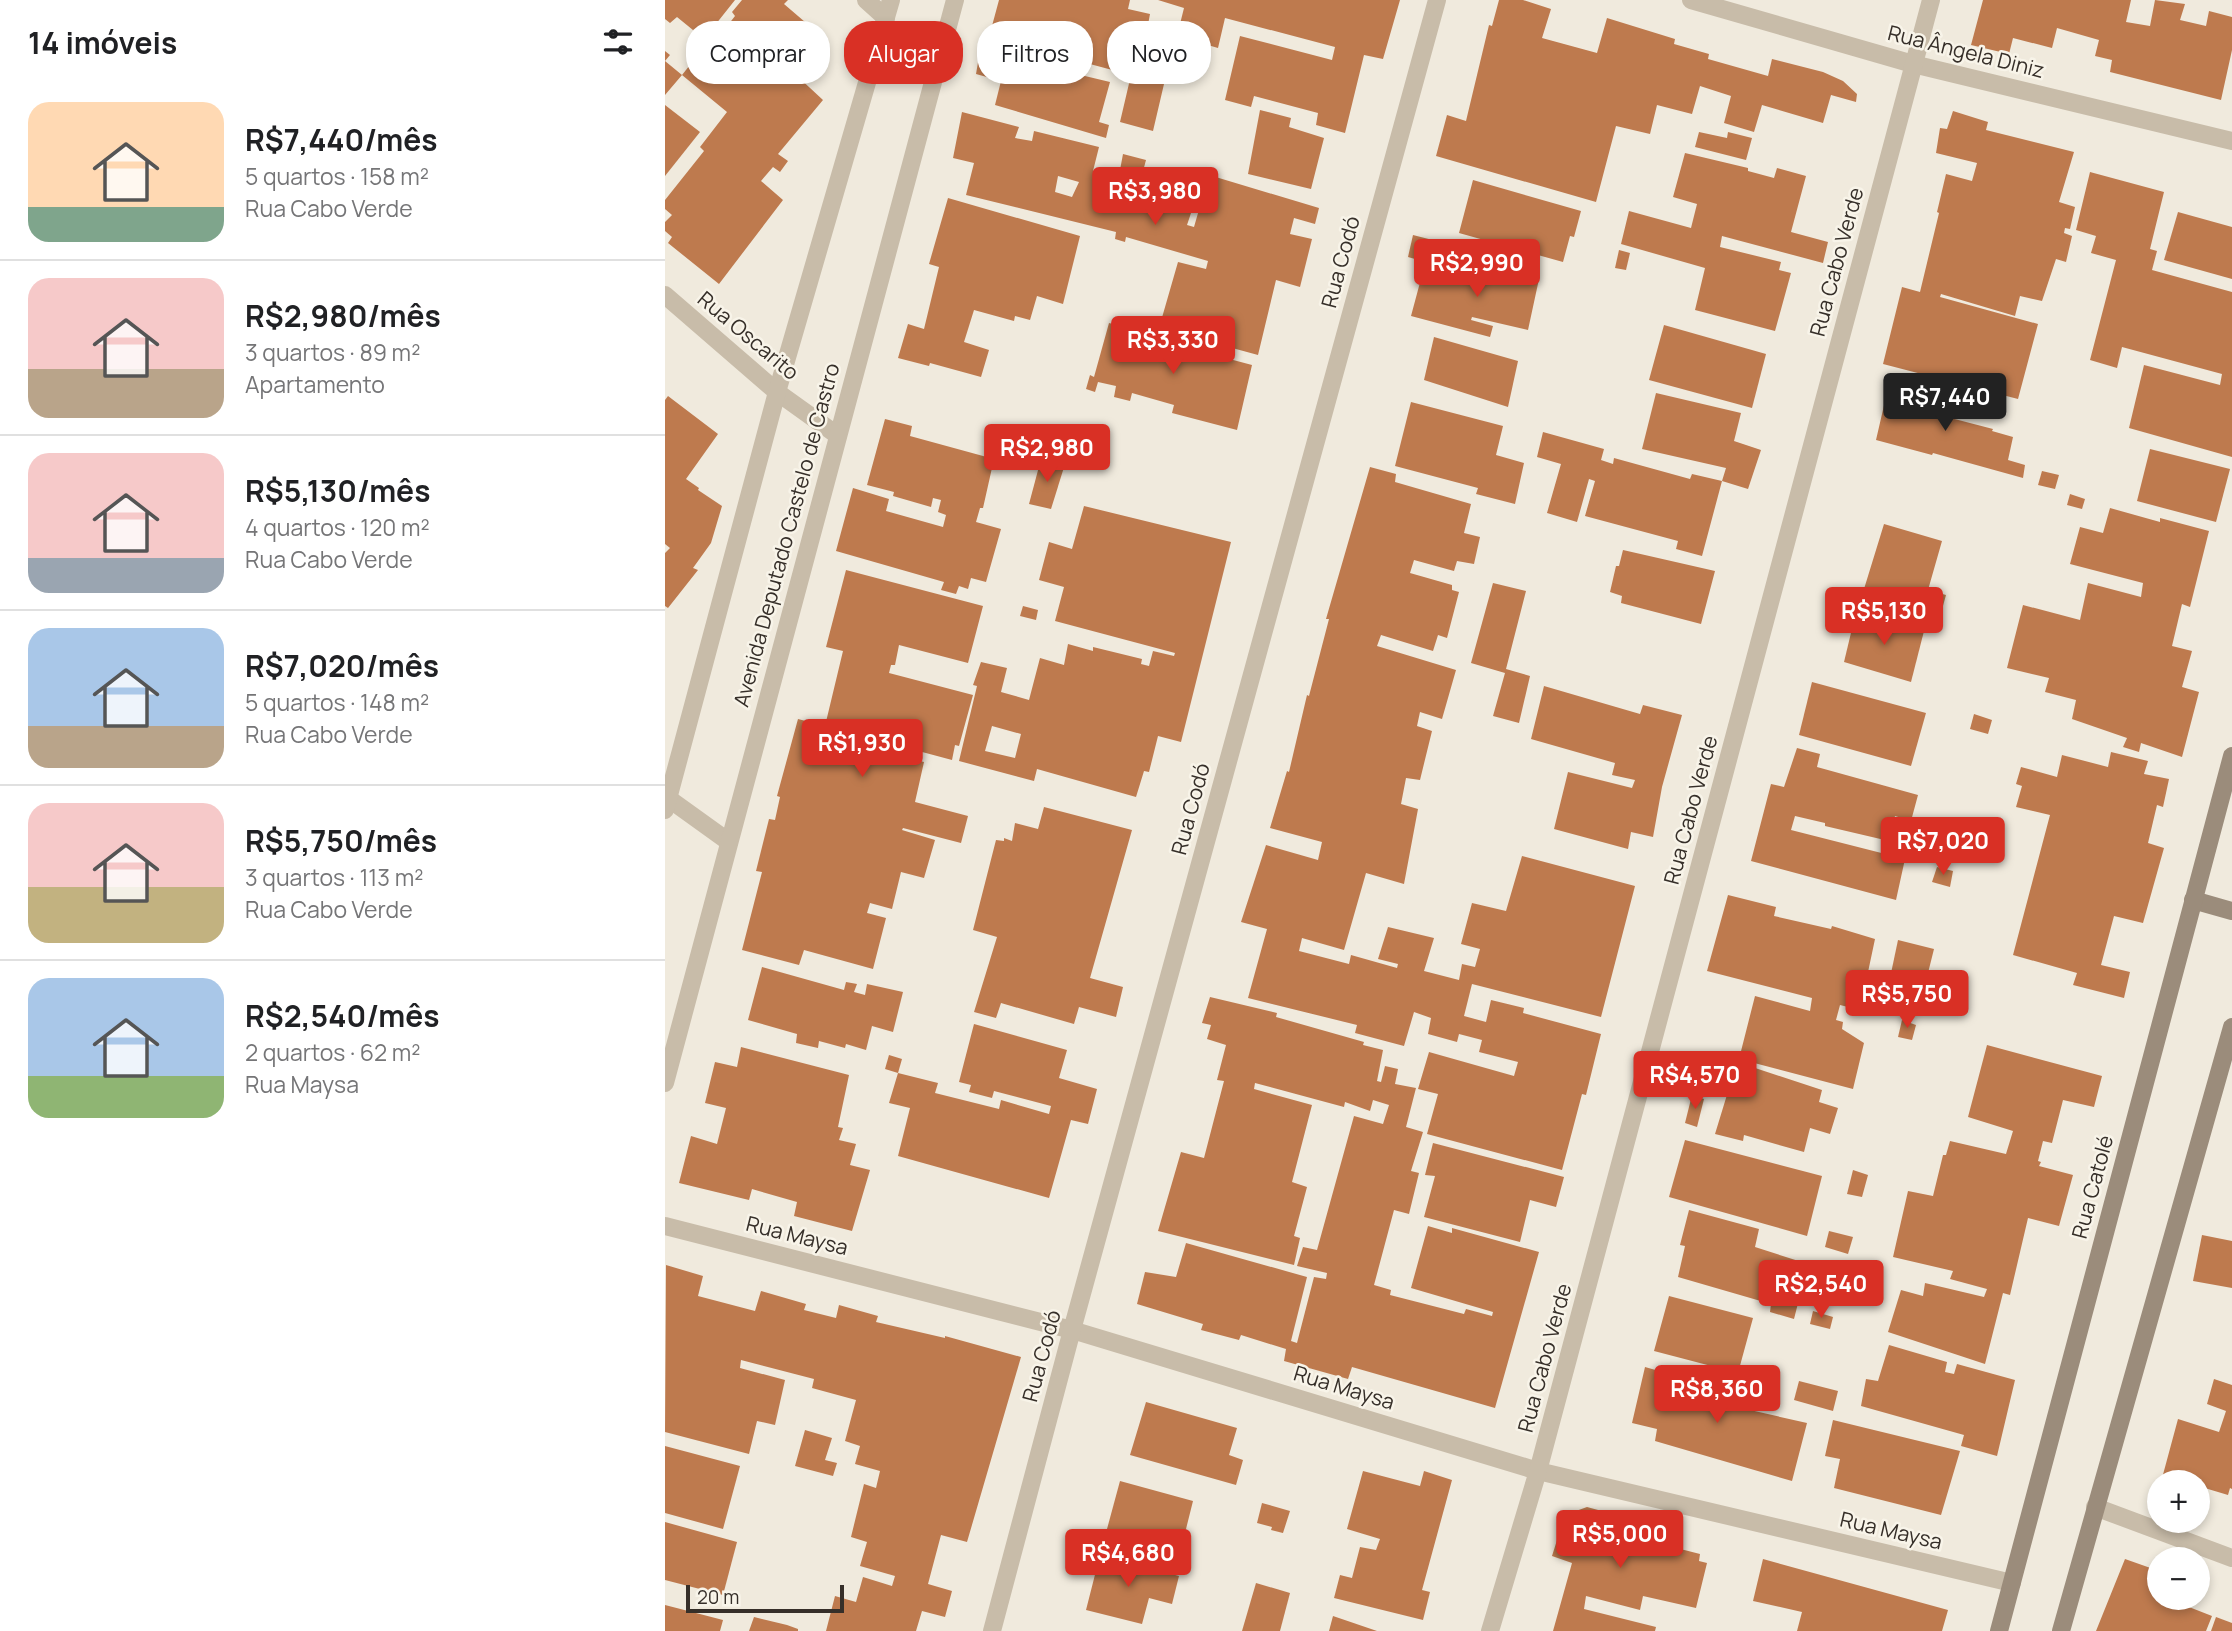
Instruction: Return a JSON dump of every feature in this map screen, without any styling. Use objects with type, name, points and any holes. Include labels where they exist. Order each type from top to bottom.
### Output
[{"type":"street","points":[[729,842],[666,802],[777,392],[888,9],[866,0]]},
{"type":"street","name":"Avenida Deputado Castelo de Castro","points":[[665,1083],[955,0]]},
{"type":"street","name":"Rua Codó","points":[[992,1631],[1437,0]]},
{"type":"street","name":"Rua Ângela Diniz","points":[[1691,0],[1913,64],[2232,141]]},
{"type":"street","name":"Rua Cabo Verde","points":[[1490,1631],[1538,1471],[1931,0]]},
{"type":"street","name":"Rua Oscarito","points":[[665,295],[777,392],[837,435]]},
{"type":"street","name":"Rua Catolé","points":[[1999,1631],[2232,756]]},
{"type":"street","points":[[2193,900],[2232,911]]},
{"type":"street","points":[[2061,1631],[2232,1027]]},
{"type":"street","name":"Rua Maysa","points":[[665,1226],[1072,1330],[1538,1471],[2012,1583]]},
{"type":"street","points":[[2095,1507],[2232,1558]]},
{"type":"building","points":[[665,0],[735,0],[718,21],[686,21],[686,24],[677,17],[670,23],[665,19]]},
{"type":"building","points":[[742,0],[788,0],[784,4],[804,21],[731,21],[735,16],[732,12]]},
{"type":"building","points":[[999,0],[1130,0],[1128,9],[1150,14],[1149,21],[1107,21],[1107,69],[1093,65],[1093,21],[993,21]]},
{"type":"building","points":[[1158,0],[1400,0],[1383,59],[1364,55],[1345,133],[1316,125],[1318,113],[1254,96],[1251,107],[1225,100],[1240,36],[1332,60],[1335,47],[1225,18],[1218,48],[1211,46],[1211,21],[1181,21],[1184,8]]},
{"type":"building","points":[[1499,0],[1523,0],[1551,9],[1542,38],[1597,53],[1607,18],[1675,39],[1674,44],[1709,54],[1708,59],[1768,76],[1772,59],[1823,72],[1843,81],[1857,94],[1856,102],[1831,95],[1823,123],[1762,105],[1754,132],[1724,123],[1731,96],[1700,86],[1692,114],[1657,105],[1650,134],[1616,126],[1596,202],[1436,156],[1447,115],[1466,121],[1489,25],[1492,26]]},
{"type":"building","points":[[1983,0],[2131,0],[2126,22],[2150,26],[2155,0],[2185,4],[2180,20],[2206,26],[2209,11],[2232,17],[2232,50],[2221,100],[2110,72],[2112,60],[2095,56],[2099,40],[2057,28],[2052,48],[2013,38],[2009,54],[1971,45]]},
{"type":"building","points":[[665,61],[682,75],[665,95]]},
{"type":"building","points":[[1093,78],[1109,84],[1099,122],[1109,125],[1106,138],[995,105],[1000,84],[1093,84]]},
{"type":"building","points":[[693,84],[806,84],[823,100],[778,154],[788,161],[780,172],[773,167],[761,181],[783,200],[719,284],[668,243],[672,237],[665,231],[665,222],[672,215],[665,209],[665,200],[704,151],[700,147],[727,112]]},
{"type":"building","points":[[1129,84],[1164,84],[1153,131],[1120,122]]},
{"type":"building","points":[[665,105],[700,132],[665,176]]},
{"type":"building","points":[[1260,110],[1291,118],[1289,127],[1324,138],[1311,189],[1248,174]]},
{"type":"building","points":[[1953,111],[1988,122],[1986,130],[2074,152],[2059,202],[2075,207],[2070,229],[2065,228],[2064,233],[2072,236],[2066,262],[2056,259],[2042,301],[2020,296],[2015,316],[1941,294],[1940,297],[2038,324],[2018,399],[1883,364],[1902,287],[1920,292],[1946,174],[1972,181],[1977,163],[1936,153],[1940,128],[1947,129]]},
{"type":"building","points":[[962,112],[1019,127],[1015,138],[1032,141],[1034,131],[1099,147],[1093,171],[1103,174],[1097,195],[1135,205],[1139,186],[1162,192],[1160,201],[1192,210],[1187,225],[1194,227],[1209,175],[1319,208],[1315,224],[1294,218],[1290,234],[1312,239],[1300,287],[1276,280],[1258,355],[1159,328],[1178,262],[1206,269],[1208,261],[1126,237],[1125,242],[1115,239],[1116,232],[966,195],[974,163],[953,158]],"holes":[[[1058,176],[1079,182],[1072,197],[1055,192]]]},
{"type":"building","points":[[1699,132],[1727,138],[1728,132],[1752,138],[1746,160],[1695,147]]},
{"type":"building","points":[[1685,153],[1748,168],[1748,171],[1774,178],[1777,168],[1806,176],[1791,232],[1828,242],[1823,263],[1722,236],[1720,247],[1781,262],[1779,270],[1791,273],[1775,331],[1695,310],[1705,268],[1621,244],[1629,211],[1691,228],[1697,204],[1673,197]]},
{"type":"building","points":[[1123,154],[1146,160],[1142,175],[1120,170]]},
{"type":"building","points":[[2090,172],[2164,192],[2150,249],[2157,251],[2152,270],[2232,292],[2232,457],[2129,428],[2144,365],[2220,385],[2222,374],[2122,347],[2117,368],[2090,360],[2116,260],[2091,253],[2096,236],[2076,230]]},
{"type":"building","points":[[1473,180],[1581,211],[1563,262],[1459,233]]},
{"type":"building","points":[[948,198],[1080,236],[1063,304],[1037,296],[1030,320],[1015,316],[1014,321],[974,310],[964,342],[989,350],[981,377],[930,363],[929,366],[898,358],[908,324],[924,329],[939,267],[929,264]]},
{"type":"building","points":[[2178,212],[2232,227],[2232,279],[2164,260]]},
{"type":"building","points":[[1413,235],[1452,245],[1446,268],[1408,257]]},
{"type":"building","points":[[1619,250],[1630,253],[1626,270],[1615,268]]},
{"type":"building","points":[[1454,259],[1539,279],[1528,330],[1472,317],[1471,320],[1493,326],[1490,337],[1411,316],[1422,275],[1449,282]]},
{"type":"building","points":[[1109,323],[1252,365],[1237,430],[1172,413],[1174,405],[1132,393],[1130,401],[1114,397],[1116,386],[1098,382],[1095,392],[1086,389],[1090,375],[1094,377]]},
{"type":"building","points":[[1664,325],[1766,354],[1752,408],[1649,380]]},
{"type":"building","points":[[1434,337],[1518,361],[1508,407],[1424,380]]},
{"type":"building","points":[[1918,384],[1949,392],[1943,416],[2013,437],[2008,460],[2025,465],[2023,478],[1876,440],[1885,401],[1912,406]]},
{"type":"building","points":[[1656,393],[1741,413],[1734,441],[1761,450],[1748,489],[1722,481],[1726,468],[1642,449]]},
{"type":"building","points":[[668,396],[718,434],[686,479],[722,506],[711,543],[693,568],[698,570],[668,608],[665,606],[665,553],[670,548],[665,544],[665,400]]},
{"type":"building","points":[[1411,402],[1503,426],[1496,455],[1524,463],[1515,504],[1476,494],[1478,488],[1395,466]]},
{"type":"building","points":[[885,419],[912,426],[910,436],[994,459],[983,508],[980,508],[976,522],[1001,529],[986,582],[971,578],[968,589],[959,586],[956,594],[941,590],[944,582],[836,551],[853,488],[889,499],[886,511],[943,527],[946,515],[938,512],[941,500],[933,498],[931,507],[893,496],[894,492],[867,485]]},
{"type":"building","points":[[1543,432],[1604,449],[1601,460],[1613,464],[1614,458],[1690,479],[1692,474],[1722,481],[1702,556],[1676,549],[1678,541],[1585,516],[1595,481],[1589,479],[1577,522],[1547,513],[1561,464],[1537,457]]},
{"type":"building","points":[[2150,449],[2230,469],[2216,522],[2137,501]]},
{"type":"building","points":[[1041,459],[1065,464],[1051,509],[1029,504]]},
{"type":"building","points":[[1370,467],[1396,474],[1395,482],[1471,504],[1464,533],[1480,537],[1474,564],[1457,561],[1454,571],[1414,560],[1410,573],[1452,585],[1452,590],[1459,592],[1447,638],[1438,635],[1433,651],[1381,635],[1377,646],[1456,670],[1442,719],[1420,712],[1417,726],[1432,731],[1420,780],[1406,778],[1401,804],[1418,809],[1404,884],[1366,873],[1344,950],[1302,938],[1299,951],[1349,964],[1351,955],[1397,968],[1398,964],[1378,959],[1388,927],[1434,938],[1424,971],[1459,980],[1462,964],[1475,967],[1480,949],[1461,944],[1472,903],[1506,911],[1522,856],[1635,886],[1601,1017],[1472,984],[1464,1016],[1486,1022],[1491,1000],[1524,1008],[1523,1013],[1601,1034],[1586,1095],[1582,1094],[1562,1170],[1427,1134],[1438,1094],[1418,1089],[1429,1052],[1514,1076],[1518,1062],[1479,1052],[1482,1040],[1459,1034],[1457,1042],[1428,1034],[1431,1018],[1414,1012],[1404,1046],[1355,1033],[1357,1025],[1248,998],[1267,929],[1241,922],[1266,845],[1318,860],[1322,842],[1270,828],[1287,771],[1289,772],[1329,619],[1326,619]]},
{"type":"building","points":[[2042,471],[2059,475],[2055,489],[2038,485]]},
{"type":"building","points":[[2070,494],[2085,499],[2082,509],[2067,505]]},
{"type":"building","points":[[1084,506],[1231,542],[1181,742],[1158,736],[1149,772],[1144,771],[1136,797],[1037,769],[1034,781],[959,761],[977,686],[973,685],[981,662],[1007,668],[1001,692],[1029,700],[1040,658],[1064,665],[1068,644],[1142,659],[1141,664],[1149,666],[1153,651],[1174,656],[1175,653],[1055,621],[1064,587],[1039,580],[1049,542],[1072,549]],"holes":[[[992,726],[1021,734],[1015,758],[985,751]]]},
{"type":"building","points":[[2110,508],[2160,522],[2160,518],[2209,531],[2190,607],[2182,604],[2172,646],[2192,651],[2182,687],[2199,692],[2182,757],[2141,743],[2139,752],[2123,747],[2127,738],[2072,719],[2076,700],[2045,692],[2049,678],[2007,668],[2023,605],[2080,620],[2088,583],[2141,597],[2143,583],[2070,564],[2080,527],[2103,533]]},
{"type":"building","points":[[1884,524],[1942,541],[1928,590],[1946,595],[1941,613],[1864,589]]},
{"type":"building","points":[[1623,550],[1715,571],[1701,624],[1621,603],[1622,596],[1610,592]]},
{"type":"building","points":[[846,570],[983,606],[968,663],[899,645],[895,665],[891,665],[889,673],[973,695],[959,746],[955,745],[952,760],[829,727],[828,736],[924,762],[915,802],[968,816],[961,843],[903,828],[902,830],[935,840],[924,878],[901,872],[892,909],[870,903],[867,913],[886,918],[873,969],[804,950],[799,965],[742,950],[762,872],[756,871],[769,819],[775,820],[780,797],[777,796],[798,719],[825,726],[843,651],[826,647]]},
{"type":"building","points":[[1493,583],[1526,591],[1506,669],[1530,676],[1519,723],[1493,716],[1505,673],[1471,663]]},
{"type":"building","points":[[1023,606],[1038,610],[1036,620],[1020,616]]},
{"type":"building","points":[[1856,612],[1924,631],[1911,682],[1844,662]]},
{"type":"building","points":[[1812,682],[1926,713],[1911,766],[1799,735]]},
{"type":"building","points":[[1544,686],[1640,714],[1643,705],[1682,715],[1662,787],[1653,837],[1631,832],[1628,849],[1554,829],[1568,772],[1632,788],[1635,780],[1612,775],[1615,763],[1531,739]]},
{"type":"building","points":[[1974,714],[1992,720],[1988,734],[1970,729]]},
{"type":"building","points":[[1797,748],[1820,754],[1817,767],[1918,795],[1911,821],[1895,816],[1889,841],[1795,816],[1791,830],[1905,859],[1896,900],[1751,861],[1771,784],[1784,787]]},
{"type":"building","points":[[2111,752],[2148,761],[2144,774],[2169,779],[2163,807],[2157,805],[2148,843],[2164,848],[2143,923],[2114,916],[2101,965],[2130,972],[2124,998],[2073,985],[2077,973],[2013,955],[2050,815],[2016,807],[2022,786],[2016,784],[2021,767],[2057,777],[2062,755],[2108,767]]},
{"type":"building","points":[[1044,807],[1132,830],[1090,978],[1123,987],[1116,1017],[1079,1007],[1074,1024],[1001,1003],[996,1018],[974,1012],[997,937],[973,930],[996,840],[1004,841],[1004,838],[1012,841],[1015,823],[1038,829]]},
{"type":"building","points":[[1937,867],[1953,871],[1950,887],[1932,882]]},
{"type":"building","points":[[1728,895],[1776,907],[1774,916],[1831,929],[1832,926],[1875,939],[1860,1010],[1840,1005],[1836,1020],[1843,1022],[1842,1029],[1864,1043],[1853,1089],[1739,1059],[1755,996],[1810,1011],[1812,998],[1707,971]]},
{"type":"building","points":[[1898,940],[1934,949],[1925,985],[1890,978]]},
{"type":"building","points":[[762,967],[844,990],[846,982],[857,984],[854,992],[865,995],[867,984],[903,992],[893,1032],[872,1026],[866,1050],[846,1044],[845,1048],[819,1041],[818,1048],[796,1043],[797,1034],[748,1020]]},
{"type":"building","points":[[1210,997],[1277,1013],[1276,1017],[1383,1050],[1377,1081],[1381,1082],[1385,1066],[1398,1069],[1395,1084],[1416,1088],[1406,1127],[1423,1132],[1411,1171],[1419,1173],[1409,1214],[1394,1210],[1374,1285],[1391,1290],[1390,1295],[1464,1314],[1466,1309],[1492,1316],[1493,1312],[1411,1288],[1428,1226],[1452,1233],[1452,1228],[1539,1252],[1495,1408],[1352,1367],[1348,1379],[1284,1361],[1286,1349],[1241,1335],[1239,1340],[1201,1330],[1203,1324],[1137,1304],[1145,1272],[1176,1277],[1186,1243],[1307,1277],[1291,1341],[1297,1343],[1314,1277],[1326,1279],[1327,1273],[1297,1266],[1303,1247],[1317,1250],[1354,1116],[1383,1124],[1389,1105],[1373,1100],[1370,1111],[1345,1102],[1344,1107],[1255,1083],[1254,1089],[1312,1105],[1292,1182],[1307,1187],[1294,1236],[1300,1238],[1294,1265],[1158,1231],[1181,1152],[1204,1158],[1224,1081],[1217,1080],[1226,1045],[1207,1039],[1211,1025],[1202,1023]]},
{"type":"building","points":[[1902,1020],[1916,1025],[1912,1040],[1898,1037]]},
{"type":"building","points":[[974,1024],[1067,1050],[1059,1078],[1097,1089],[1088,1124],[1071,1120],[1049,1198],[898,1156],[910,1108],[889,1103],[898,1073],[938,1083],[935,1093],[999,1109],[1001,1100],[1049,1114],[1051,1106],[994,1091],[992,1098],[969,1092],[971,1085],[959,1082]]},
{"type":"building","points":[[1987,1045],[2102,1076],[2094,1107],[2063,1100],[2052,1143],[2043,1141],[2039,1166],[2073,1175],[2059,1226],[2028,1218],[2010,1295],[2003,1293],[1985,1364],[1888,1332],[1901,1290],[1923,1296],[1925,1283],[1984,1297],[1987,1289],[1950,1279],[1953,1271],[1893,1257],[1908,1191],[1933,1196],[1943,1155],[1946,1155],[1950,1141],[2006,1154],[2013,1131],[1968,1117]]},
{"type":"building","points":[[741,1047],[849,1075],[838,1127],[843,1128],[839,1140],[856,1144],[850,1165],[870,1170],[852,1231],[794,1216],[797,1202],[752,1189],[749,1200],[679,1183],[691,1136],[717,1144],[726,1108],[705,1103],[715,1062],[737,1067]]},
{"type":"building","points":[[889,1055],[902,1059],[898,1073],[885,1069]]},
{"type":"building","points":[[1737,1062],[1822,1090],[1819,1102],[1838,1108],[1830,1134],[1810,1128],[1804,1152],[1744,1135],[1743,1141],[1715,1134]]},
{"type":"building","points":[[1692,1095],[1704,1099],[1697,1127],[1685,1123]]},
{"type":"building","points":[[1685,1140],[1822,1176],[1807,1236],[1669,1197]]},
{"type":"building","points":[[1433,1143],[1564,1177],[1556,1207],[1530,1200],[1520,1242],[1424,1217],[1435,1176],[1425,1175]]},
{"type":"building","points":[[1853,1170],[1868,1175],[1862,1197],[1847,1194]]},
{"type":"building","points":[[1689,1210],[1759,1229],[1755,1247],[1808,1264],[1794,1319],[1770,1312],[1771,1304],[1678,1277],[1685,1246],[1680,1245]]},
{"type":"building","points":[[1829,1231],[1853,1237],[1848,1254],[1825,1247]]},
{"type":"building","points":[[2202,1235],[2232,1241],[2232,1288],[2193,1281]]},
{"type":"building","points":[[666,1265],[703,1276],[698,1296],[755,1311],[761,1291],[806,1304],[804,1310],[836,1318],[839,1305],[878,1316],[876,1322],[945,1336],[1021,1357],[967,1542],[941,1535],[928,1584],[952,1591],[945,1617],[922,1611],[916,1631],[826,1631],[835,1596],[856,1602],[863,1577],[892,1586],[895,1576],[860,1566],[867,1542],[851,1537],[864,1484],[876,1488],[880,1471],[855,1464],[860,1446],[845,1441],[856,1400],[812,1388],[814,1379],[741,1360],[740,1368],[785,1380],[775,1425],[757,1421],[749,1454],[665,1432]]},
{"type":"building","points":[[1669,1296],[1753,1318],[1738,1373],[1654,1351]]},
{"type":"building","points":[[1813,1311],[1833,1317],[1830,1329],[1810,1324]]},
{"type":"building","points":[[1889,1345],[1947,1362],[1945,1372],[1954,1374],[1957,1364],[2015,1380],[1997,1456],[1961,1446],[1964,1435],[1861,1406],[1866,1379],[1878,1381]]},
{"type":"building","points":[[1645,1367],[1722,1389],[1719,1403],[1807,1423],[1792,1481],[1655,1441],[1657,1429],[1632,1423]]},
{"type":"building","points":[[2214,1379],[2232,1385],[2232,1489],[2230,1488],[2228,1495],[2210,1490],[2210,1470],[2164,1470],[2178,1419],[2219,1432],[2226,1411],[2207,1404]]},
{"type":"building","points":[[1799,1381],[1838,1391],[1833,1411],[1794,1400]]},
{"type":"building","points":[[1146,1402],[1237,1428],[1229,1455],[1243,1460],[1236,1485],[1130,1455]]},
{"type":"building","points":[[1833,1420],[1960,1451],[1941,1515],[1834,1488],[1840,1459],[1825,1456]]},
{"type":"building","points":[[805,1430],[832,1438],[825,1460],[837,1463],[833,1476],[795,1466]]},
{"type":"building","points":[[665,1446],[740,1466],[723,1529],[665,1513]]},
{"type":"building","points":[[1363,1471],[1420,1486],[1424,1471],[1452,1480],[1422,1590],[1430,1592],[1423,1620],[1334,1598],[1340,1575],[1352,1578],[1360,1547],[1376,1550],[1380,1539],[1347,1529]]},
{"type":"building","points":[[1120,1481],[1193,1501],[1181,1549],[1107,1529]]},
{"type":"building","points":[[1262,1503],[1290,1511],[1283,1533],[1257,1523]]},
{"type":"building","points":[[1587,1507],[1661,1527],[1657,1543],[1700,1554],[1699,1561],[1707,1563],[1696,1608],[1643,1596],[1640,1610],[1586,1596],[1584,1609],[1656,1627],[1655,1631],[1553,1631],[1572,1563],[1552,1556],[1565,1515]]},
{"type":"building","points":[[665,1522],[737,1542],[723,1595],[665,1580]]},
{"type":"building","points":[[1100,1555],[1179,1576],[1172,1604],[1149,1598],[1142,1624],[1086,1610]]},
{"type":"building","points":[[1763,1559],[1948,1610],[1942,1631],[1797,1631],[1802,1612],[1753,1601]]},
{"type":"building","points":[[2125,1559],[2147,1567],[2147,1610],[2197,1610],[2212,1616],[2206,1631],[2096,1631]]},
{"type":"building","points":[[1256,1583],[1290,1593],[1280,1631],[1242,1631]]},
{"type":"building","points":[[665,1605],[723,1620],[720,1631],[665,1631]]},
{"type":"building","points":[[1333,1616],[1377,1631],[1329,1631]]},
{"type":"building","points":[[754,1617],[787,1625],[798,1631],[749,1631]]},
{"type":"building","points":[[2216,1617],[2232,1623],[2232,1631],[2211,1631]]}]
